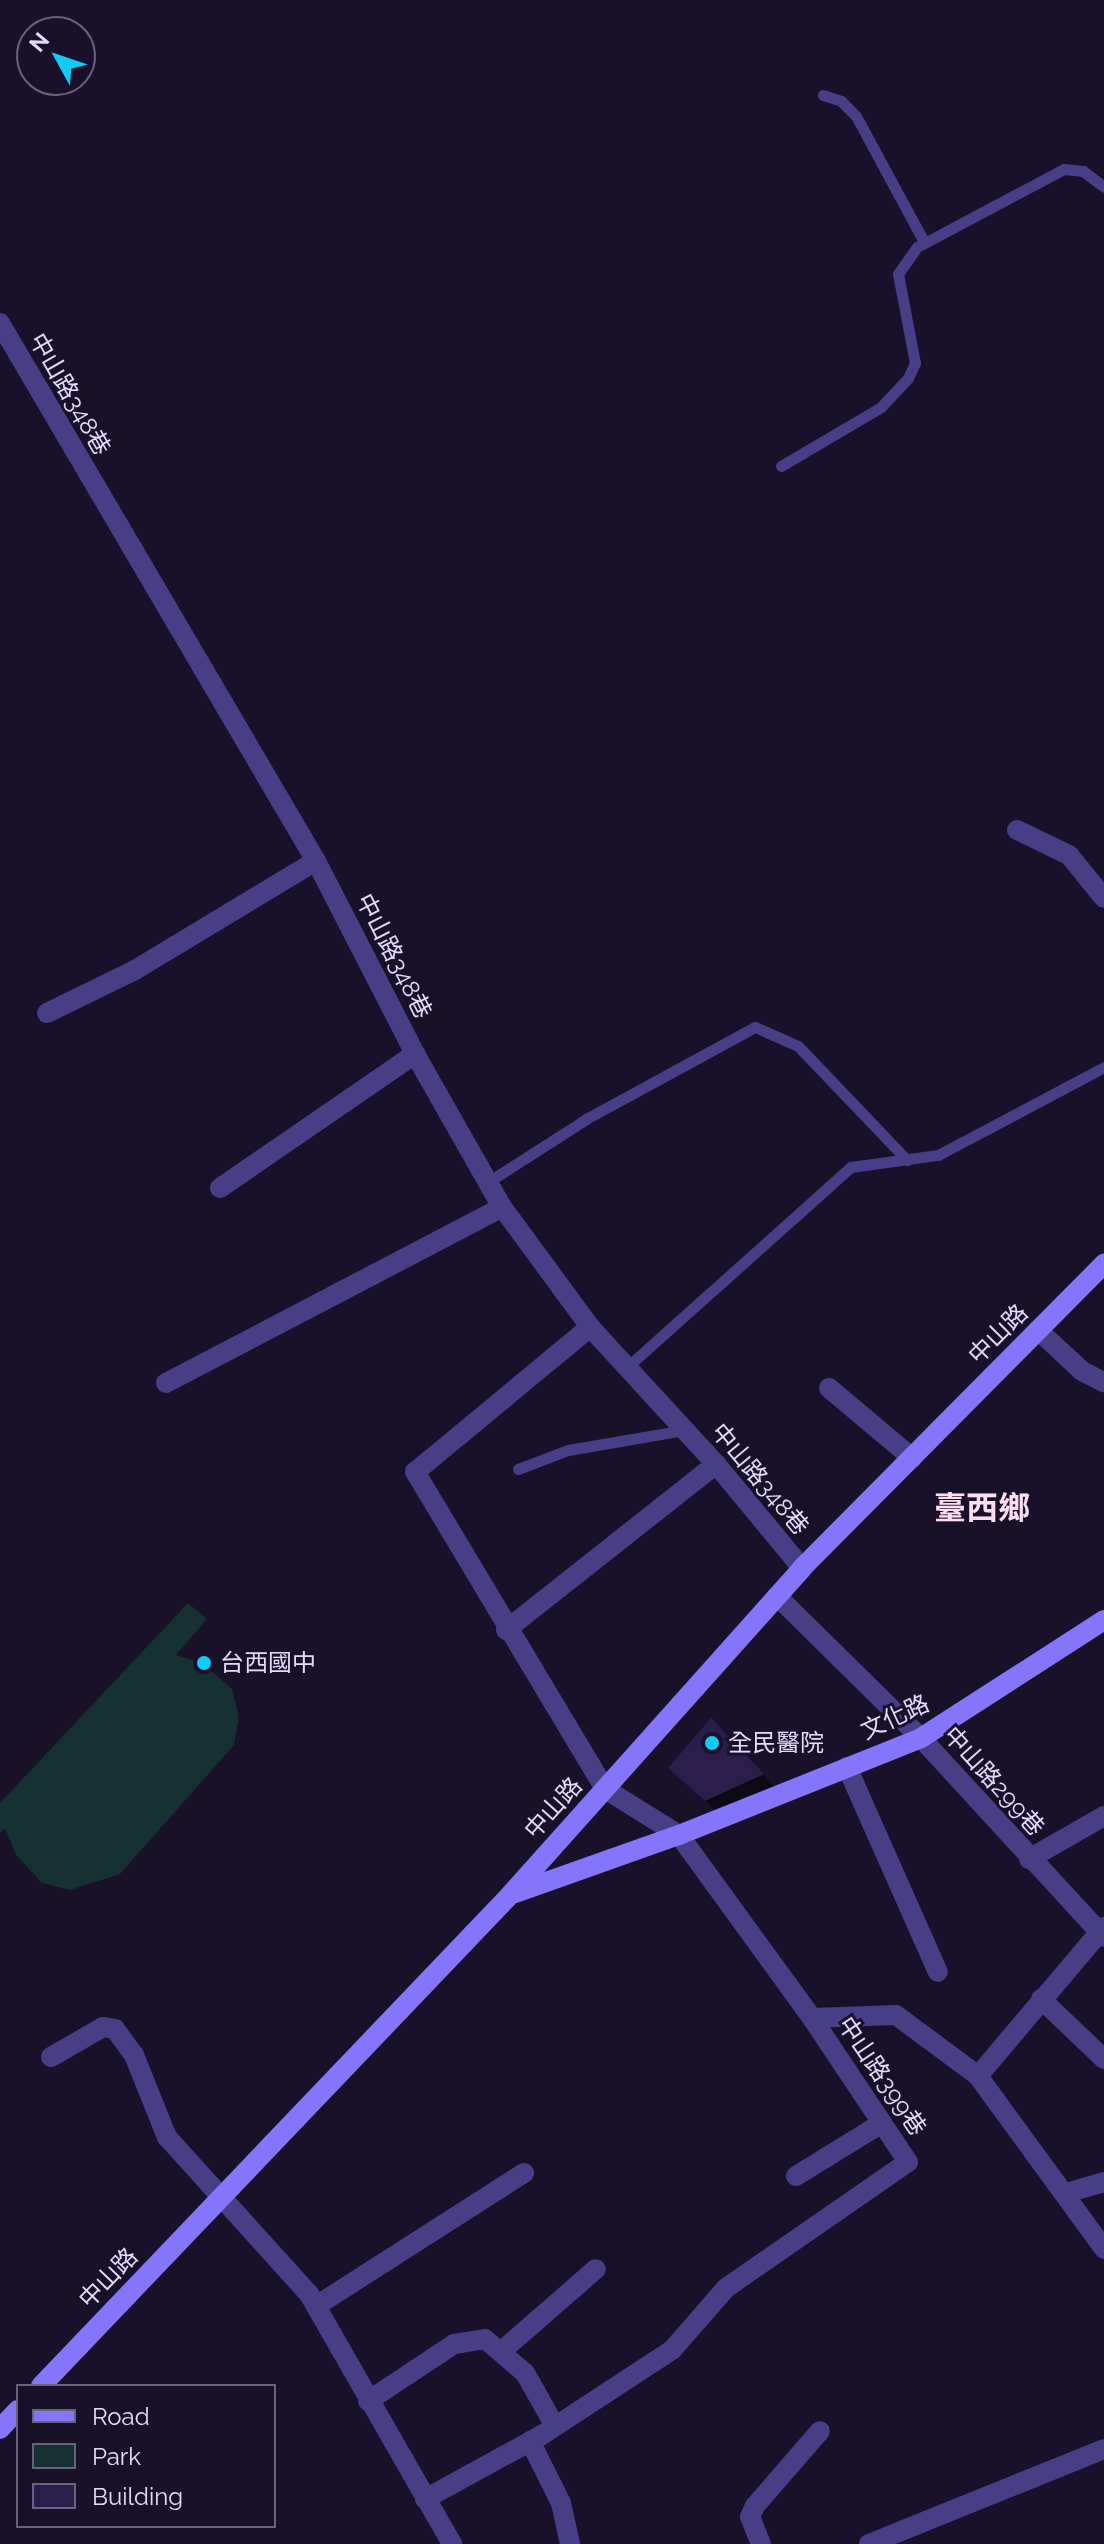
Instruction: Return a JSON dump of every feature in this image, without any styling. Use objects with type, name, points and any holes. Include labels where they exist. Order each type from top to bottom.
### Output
[{"type":"main road","name":"中山路","points":[[43,2384],[511,1894],[802,1568],[1104,1264]]},
{"type":"main road","name":"文化路","points":[[511,1894],[679,1835],[921,1738],[1104,1620]]},
{"type":"main road","points":[[0,2429],[16,2412]]},
{"type":"street","name":"中山路348巷","points":[[0,323],[316,861],[415,1054],[502,1207],[590,1327],[716,1464],[802,1568]]},
{"type":"street","points":[[1017,830],[1069,855],[1104,898]]},
{"type":"street","points":[[47,1013],[135,970],[316,861]]},
{"type":"street","points":[[220,1188],[415,1054]]},
{"type":"street","points":[[166,1383],[502,1207]]},
{"type":"street","points":[[590,1327],[415,1472],[506,1630],[605,1789]]},
{"type":"street","points":[[1038,1330],[1082,1371],[1104,1382]]},
{"type":"street","points":[[829,1388],[912,1458]]},
{"type":"street","points":[[506,1630],[716,1464]]},
{"type":"street","name":"中山路299巷","points":[[777,1596],[921,1738],[1029,1859],[1103,1933],[1041,1999],[978,2076]]},
{"type":"street","points":[[847,1767],[938,1972]]},
{"type":"street","name":"中山路399巷","points":[[542,2434],[672,2350],[726,2288],[908,2162],[812,2018],[679,1835],[605,1789]]},
{"type":"street","points":[[1029,1859],[1104,1816]]},
{"type":"street","points":[[1041,1999],[1104,2059]]},
{"type":"street","points":[[812,2018],[896,2015],[978,2076],[1104,2249]]},
{"type":"street","points":[[51,2057],[103,2027],[115,2029],[134,2055],[167,2137],[224,2194],[316,2306],[452,2544]]},
{"type":"street","points":[[796,2176],[882,2123]]},
{"type":"street","points":[[316,2306],[524,2173]]},
{"type":"street","points":[[1066,2193],[1104,2182]]},
{"type":"street","points":[[503,2350],[596,2269]]},
{"type":"street","points":[[368,2401],[454,2344],[485,2339],[503,2350],[525,2373],[570,2544]]},
{"type":"street","points":[[761,2544],[750,2517],[755,2506],[820,2431]]},
{"type":"street","points":[[425,2499],[542,2434]]},
{"type":"street","points":[[869,2544],[1104,2449]]},
{"type":"lane","points":[[823,95],[841,101],[856,116],[924,242]]},
{"type":"lane","points":[[781,466],[881,407],[908,378],[915,363],[898,274],[924,242],[1064,169],[1083,171],[1104,187]]},
{"type":"lane","points":[[488,1182],[586,1119],[755,1027],[798,1046],[907,1160]]},
{"type":"lane","points":[[626,1368],[851,1167],[938,1155],[1104,1067]]},
{"type":"lane","points":[[518,1469],[568,1450],[685,1430]]},
{"type":"green space","points":[[188,1603],[207,1619],[176,1655],[202,1663],[232,1689],[239,1717],[234,1745],[120,1874],[70,1890],[42,1883],[16,1855],[5,1828],[0,1833],[0,1803]]},
{"type":"building","name":"全民醫院","points":[[711,1718],[764,1774],[705,1801],[668,1768]]},
{"type":"place","name":"台西國中","points":[[204,1663]]},
{"type":"place","name":"全民醫院","points":[[712,1743]]},
{"type":"district","name":"臺西鄉","points":[[982,1508]]}]
